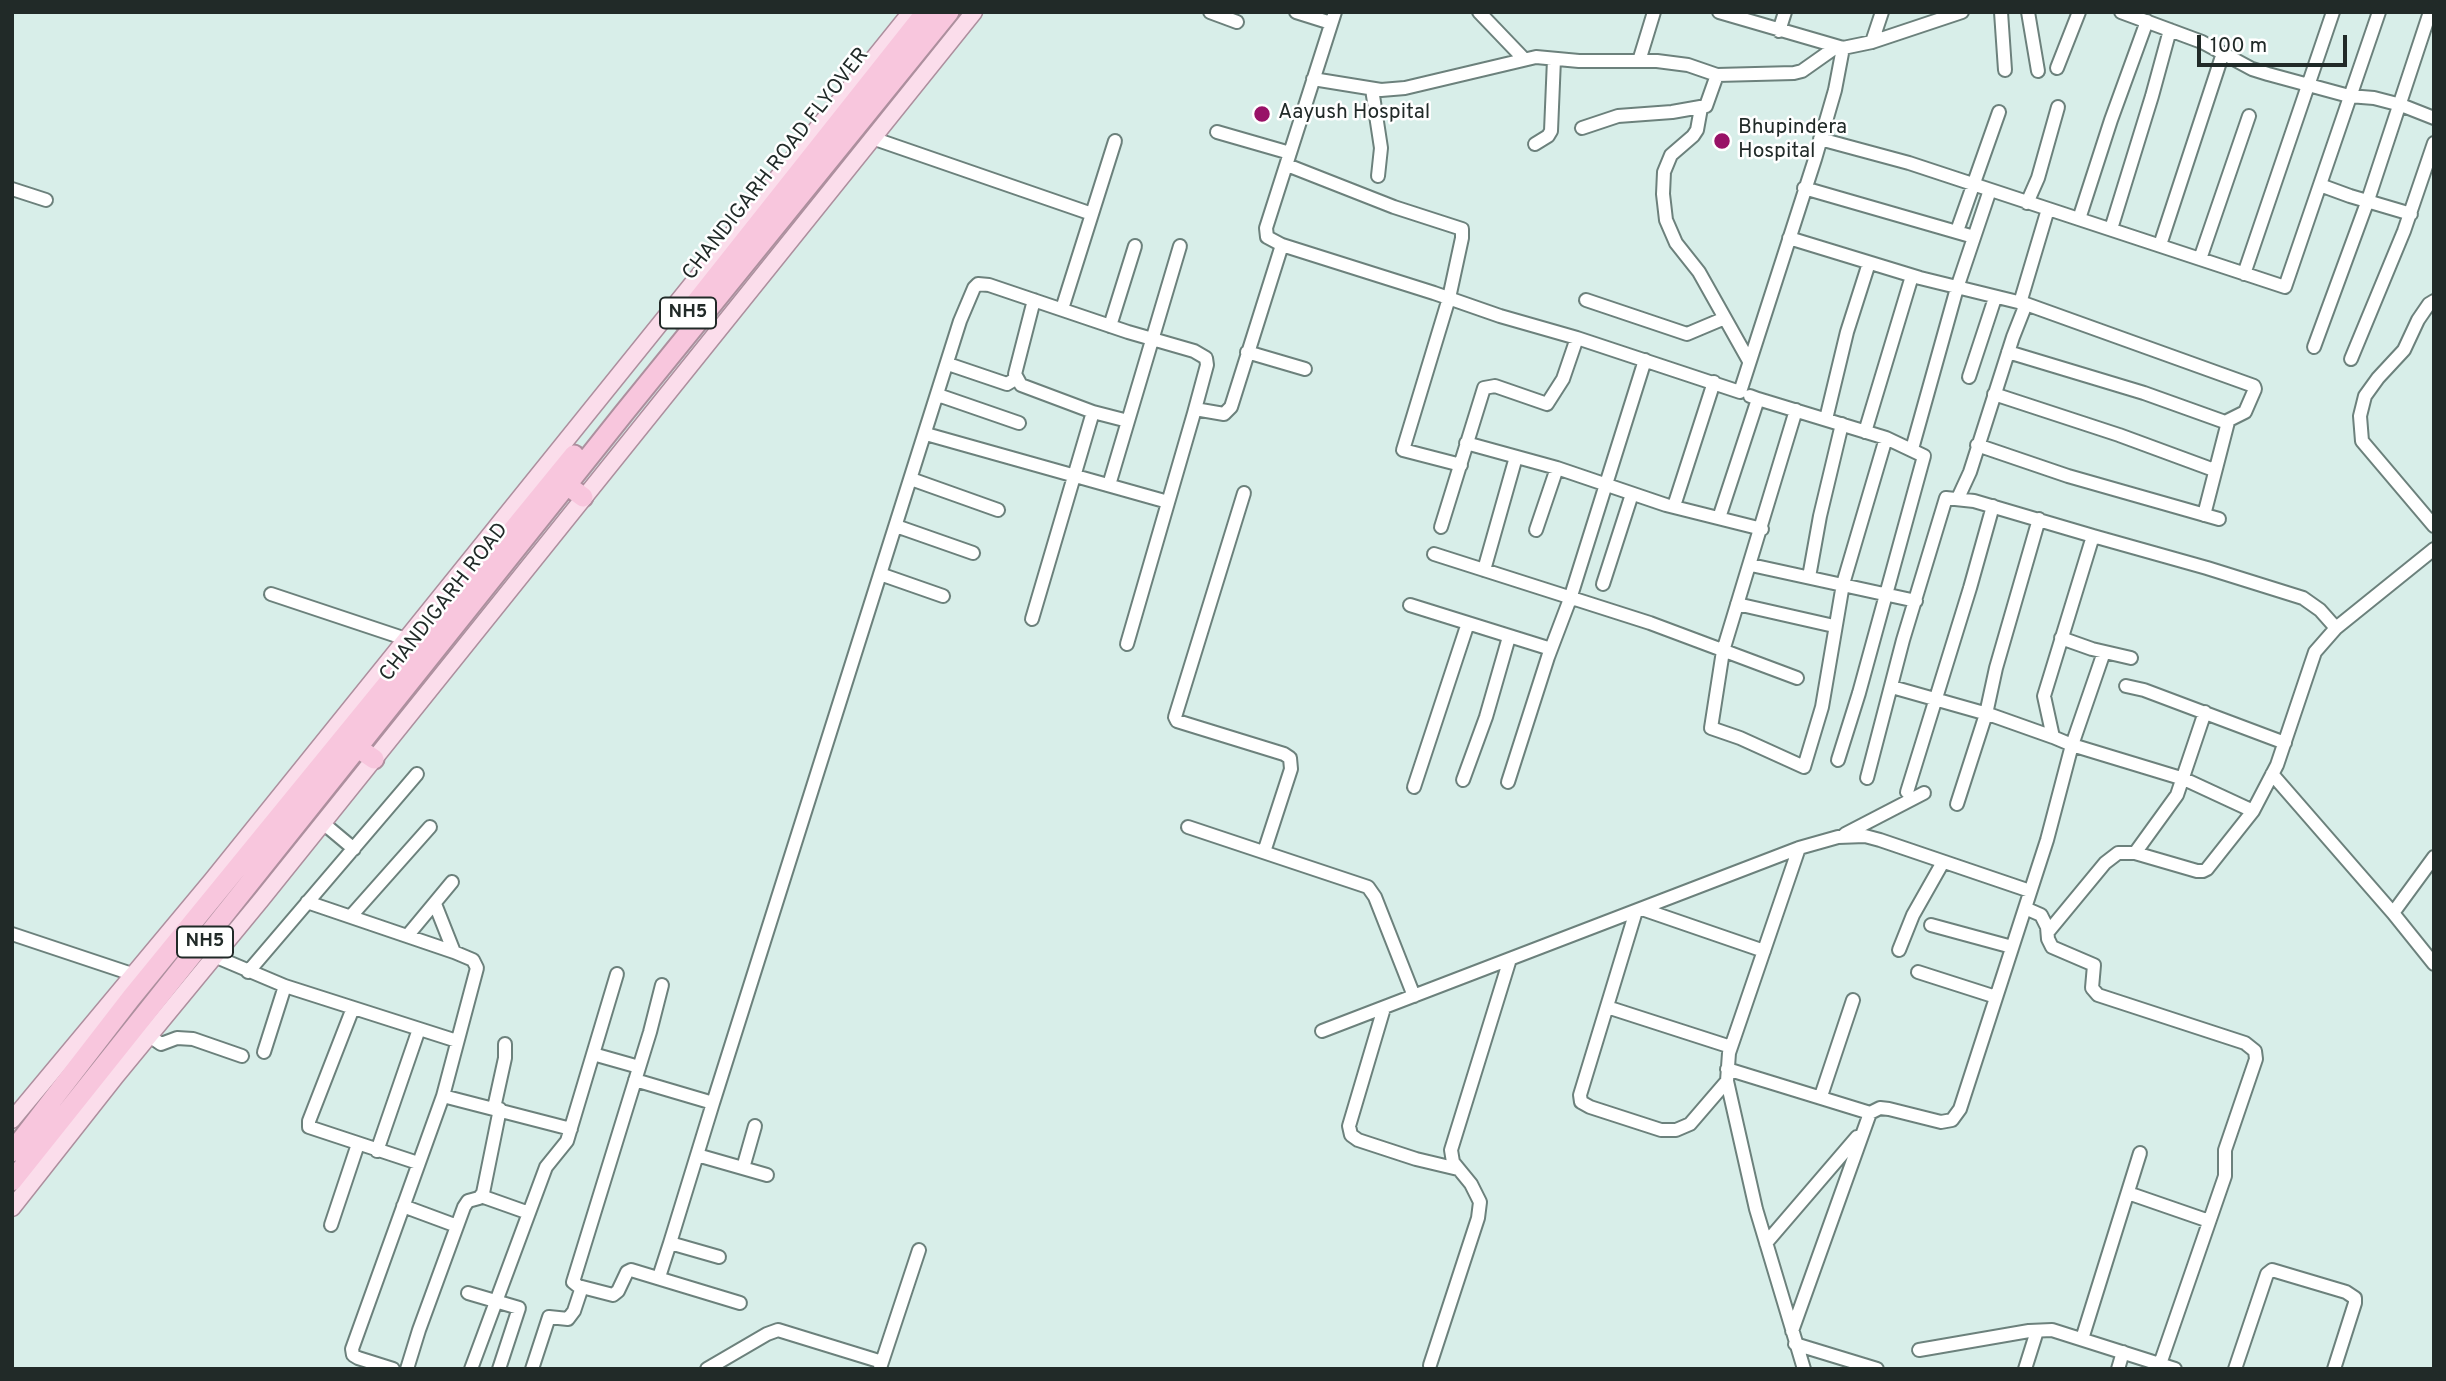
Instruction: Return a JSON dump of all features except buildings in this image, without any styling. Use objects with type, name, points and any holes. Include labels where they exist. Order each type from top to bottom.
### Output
[{"type":"highway","name":"CHANDIGARH ROAD FLYOVER","points":[[499,536],[520,521],[926,12]]},
{"type":"highway","name":"CHANDIGARH ROAD FLYOVER","points":[[567,485],[949,12]]},
{"type":"highway","points":[[567,485],[583,498]]},
{"type":"highway","name":"CHANDIGARH ROAD","points":[[366,753],[567,485]]},
{"type":"highway","name":"NH5","points":[[12,1152],[131,998],[499,536]]},
{"type":"highway","name":"NH5","points":[[12,1181],[345,764],[366,753]]},
{"type":"main road","points":[[12,1120],[288,800],[406,639],[499,536],[911,12]]},
{"type":"main road","points":[[12,1208],[148,1035],[323,823],[366,753],[583,498],[974,12]]},
{"type":"street","points":[[1210,12],[1237,22]]},
{"type":"street","points":[[1296,12],[1333,18],[1266,228],[1267,237],[1282,245],[1500,316],[1577,338],[1758,399],[1886,438],[1923,454],[1859,693],[1838,760]]},
{"type":"street","points":[[1479,12],[1524,59]]},
{"type":"street","points":[[1639,61],[1654,12]]},
{"type":"street","points":[[1779,31],[1785,12]]},
{"type":"street","points":[[1872,42],[1882,12]]},
{"type":"street","points":[[1313,79],[1372,89],[1418,86],[1524,59],[1657,61],[1688,65],[1717,75],[1794,73],[1840,48],[1872,42],[1940,16],[1962,12]]},
{"type":"street","points":[[2001,12],[2005,70]]},
{"type":"street","points":[[2028,12],[2039,71]]},
{"type":"street","points":[[2057,68],[2079,12]]},
{"type":"street","points":[[2121,12],[2223,53],[2252,69],[2349,96],[2399,104],[2434,118]]},
{"type":"street","points":[[2244,274],[2333,12]]},
{"type":"street","points":[[1820,139],[1909,163],[2282,287],[2286,286],[2379,12]]},
{"type":"street","points":[[2314,347],[2368,200],[2430,12]]},
{"type":"street","points":[[1725,13],[1840,48]]},
{"type":"street","points":[[2079,219],[2110,120],[2147,21]]},
{"type":"street","points":[[2110,229],[2170,30]]},
{"type":"street","points":[[1740,392],[1835,90],[1840,48]]},
{"type":"street","points":[[2160,245],[2223,53]]},
{"type":"street","points":[[1535,144],[1551,131],[1555,59]]},
{"type":"street","points":[[1582,128],[1618,116],[1701,108],[1709,103],[1717,75]]},
{"type":"street","points":[[1372,89],[1382,157],[1378,176]]},
{"type":"street","points":[[2027,202],[2038,178],[2058,107]]},
{"type":"street","points":[[1701,108],[1700,121],[1693,136],[1667,161],[1663,179],[1667,220],[1676,243],[1699,272],[1749,361]]},
{"type":"street","points":[[1957,231],[1999,112]]},
{"type":"street","points":[[2200,259],[2249,116]]},
{"type":"street","points":[[1217,132],[1288,159],[1394,207],[1462,229],[1448,298],[1403,450],[1461,466]]},
{"type":"street","points":[[872,138],[1092,214]]},
{"type":"street","points":[[1062,309],[1115,141]]},
{"type":"street","points":[[2351,359],[2411,214],[2434,143]]},
{"type":"street","points":[[2320,185],[2411,214]]},
{"type":"street","points":[[1804,188],[1975,237]]},
{"type":"street","points":[[12,189],[46,200]]},
{"type":"street","points":[[1912,449],[1957,288],[1990,190]]},
{"type":"street","points":[[1958,498],[2023,304],[2048,209]]},
{"type":"street","points":[[1789,238],[1912,276],[2023,304],[2254,386],[2249,408],[2228,422],[2204,515]]},
{"type":"street","points":[[1195,409],[1224,414],[1229,411],[1282,245]]},
{"type":"street","points":[[1110,326],[1136,246]]},
{"type":"street","points":[[1109,485],[1180,246]]},
{"type":"street","points":[[1826,419],[1847,332],[1869,263]]},
{"type":"street","points":[[1865,432],[1912,276]]},
{"type":"street","points":[[659,1277],[960,321],[978,284],[989,285],[1194,351],[1206,358],[1207,365],[1195,409],[1127,644]]},
{"type":"street","points":[[1969,377],[1996,298]]},
{"type":"street","points":[[1034,300],[1015,374],[1021,385],[1128,421]]},
{"type":"street","points":[[1586,300],[1686,334],[1725,318]]},
{"type":"street","points":[[2434,301],[2428,304],[2418,320],[2404,350],[2365,396],[2360,416],[2362,440],[2434,526]]},
{"type":"street","points":[[1441,527],[1484,387],[1495,386],[1547,404],[1563,379],[1577,338]]},
{"type":"street","points":[[1247,352],[1305,369]]},
{"type":"street","points":[[2008,352],[2144,393],[2228,422]]},
{"type":"street","points":[[1508,782],[1570,599],[1645,360]]},
{"type":"street","points":[[948,364],[1007,384],[1017,378]]},
{"type":"street","points":[[1674,506],[1714,382]]},
{"type":"street","points":[[1994,394],[2214,470]]},
{"type":"street","points":[[938,395],[1019,423]]},
{"type":"street","points":[[1719,517],[1758,399]]},
{"type":"street","points":[[1796,410],[1723,651],[1711,728],[1804,766],[1822,707],[1843,584],[1886,438]]},
{"type":"street","points":[[1032,619],[1093,411]]},
{"type":"street","points":[[1809,577],[1819,516],[1842,424]]},
{"type":"street","points":[[926,434],[1168,502]]},
{"type":"street","points":[[1466,443],[1557,468],[1632,494],[1762,529]]},
{"type":"street","points":[[1977,445],[2219,519]]},
{"type":"street","points":[[1484,569],[1516,457]]},
{"type":"street","points":[[1536,530],[1557,468]]},
{"type":"street","points":[[911,479],[998,510]]},
{"type":"street","points":[[1244,493],[1175,717],[1177,721],[1290,758],[1291,769],[1264,852]]},
{"type":"street","points":[[1603,584],[1632,494]]},
{"type":"street","points":[[1867,778],[1903,640],[1948,497],[2039,519],[2303,598],[2320,610],[2336,628]]},
{"type":"street","points":[[1907,792],[1993,506]]},
{"type":"street","points":[[1957,804],[1986,714],[1996,668],[2039,519]]},
{"type":"street","points":[[896,526],[973,553]]},
{"type":"street","points":[[2053,737],[2044,696],[2093,536]]},
{"type":"street","points":[[2048,932],[2112,856],[2118,853],[2135,853],[2203,872],[2253,811],[2272,774],[2315,652],[2336,628],[2434,549]]},
{"type":"street","points":[[1434,554],[1650,623],[1797,678]]},
{"type":"street","points":[[1751,565],[1916,601]]},
{"type":"street","points":[[880,574],[943,596]]},
{"type":"street","points":[[271,594],[406,639]]},
{"type":"street","points":[[1737,604],[1834,626]]},
{"type":"street","points":[[1410,605],[1551,649]]},
{"type":"street","points":[[1414,788],[1468,623]]},
{"type":"street","points":[[1463,780],[1486,717],[1509,637]]},
{"type":"street","points":[[2061,638],[2131,658]]},
{"type":"street","points":[[1793,1337],[1870,1113],[1880,1108],[1889,1109],[1941,1122],[1952,1120],[1960,1109],[2025,908],[2072,745],[2104,652]]},
{"type":"street","points":[[2126,686],[2144,690],[2285,743]]},
{"type":"street","points":[[1892,687],[1986,714],[2072,745],[2184,779],[2253,811]]},
{"type":"street","points":[[2135,853],[2177,795],[2205,712]]},
{"type":"street","points":[[248,972],[416,774]]},
{"type":"street","points":[[2272,774],[2434,964]]},
{"type":"street","points":[[1322,1031],[1799,848],[1838,837],[1924,793]]},
{"type":"street","points":[[323,823],[354,849]]},
{"type":"street","points":[[351,916],[430,827]]},
{"type":"street","points":[[1188,827],[1368,887],[1375,897],[1414,996]]},
{"type":"street","points":[[1838,837],[1866,836],[1880,839],[2030,891]]},
{"type":"street","points":[[1799,848],[1731,1047],[1727,1075],[1766,1243],[1804,1369]]},
{"type":"street","points":[[2393,913],[2434,857]]},
{"type":"street","points":[[1899,950],[1913,915],[1943,862]]},
{"type":"street","points":[[408,936],[452,882]]},
{"type":"street","points":[[307,902],[454,952],[473,960],[477,968],[443,1096],[352,1349],[353,1355],[358,1358],[393,1369]]},
{"type":"street","points":[[435,904],[454,952]]},
{"type":"street","points":[[2025,908],[2041,915],[2052,947],[2094,965],[2092,988],[2098,995],[2253,1048],[2256,1059],[2225,1150],[2225,1175],[2160,1364]]},
{"type":"street","points":[[1639,910],[1764,951]]},
{"type":"street","points":[[1639,910],[1580,1095],[1583,1105],[1661,1130],[1676,1130],[1684,1128],[1697,1117],[1727,1075]]},
{"type":"street","points":[[1931,925],[2012,947]]},
{"type":"street","points":[[12,934],[135,975]]},
{"type":"street","points":[[214,956],[285,986],[457,1041]]},
{"type":"street","points":[[1430,1365],[1480,1202],[1476,1192],[1453,1162],[1451,1150],[1510,959]]},
{"type":"street","points":[[1918,972],[1996,997]]},
{"type":"street","points":[[471,1369],[546,1167],[563,1147],[571,1129],[617,974]]},
{"type":"street","points":[[662,985],[573,1279],[575,1285],[613,1295],[629,1270],[740,1303]]},
{"type":"street","points":[[264,1052],[285,986]]},
{"type":"street","points":[[1821,1097],[1853,1000]]},
{"type":"street","points":[[1607,1007],[1731,1047]]},
{"type":"street","points":[[353,1008],[309,1124],[313,1130],[418,1163]]},
{"type":"street","points":[[1384,1008],[1349,1126],[1351,1135],[1358,1140],[1416,1159],[1458,1169]]},
{"type":"street","points":[[377,1151],[419,1029]]},
{"type":"street","points":[[148,1035],[161,1044],[177,1038],[193,1038],[242,1056]]},
{"type":"street","points":[[481,1196],[494,1146],[505,1044]]},
{"type":"street","points":[[593,1054],[639,1067]]},
{"type":"street","points":[[1727,1075],[1821,1097],[1870,1113]]},
{"type":"street","points":[[635,1080],[713,1103]]},
{"type":"street","points":[[443,1096],[571,1129]]},
{"type":"street","points":[[743,1168],[754,1126]]},
{"type":"street","points":[[1766,1243],[1863,1130]]},
{"type":"street","points":[[331,1225],[358,1144]]},
{"type":"street","points":[[2082,1339],[2140,1153]]},
{"type":"street","points":[[696,1155],[767,1175]]},
{"type":"street","points":[[2128,1193],[2210,1221]]},
{"type":"street","points":[[407,1369],[466,1203],[481,1196],[529,1213]]},
{"type":"street","points":[[403,1206],[457,1226]]},
{"type":"street","points":[[670,1244],[719,1257]]},
{"type":"street","points":[[707,1369],[767,1334],[778,1331],[881,1365],[919,1250]]},
{"type":"street","points":[[2235,1369],[2267,1274],[2272,1270],[2346,1292],[2355,1298],[2334,1369]]},
{"type":"street","points":[[532,1369],[548,1317],[568,1319],[574,1311],[582,1287]]},
{"type":"street","points":[[468,1293],[519,1308],[499,1369]]},
{"type":"street","points":[[1919,1350],[2052,1330],[2175,1369]]},
{"type":"street","points":[[2025,1369],[2037,1331]]},
{"type":"street","points":[[1793,1337],[1875,1368]]},
{"type":"street","points":[[2118,1369],[2123,1352]]},
{"type":"place","name":"Aayush Hospital","points":[[1262,114]]},
{"type":"place","name":"Bhupindera Hospital","points":[[1722,141]]}]
